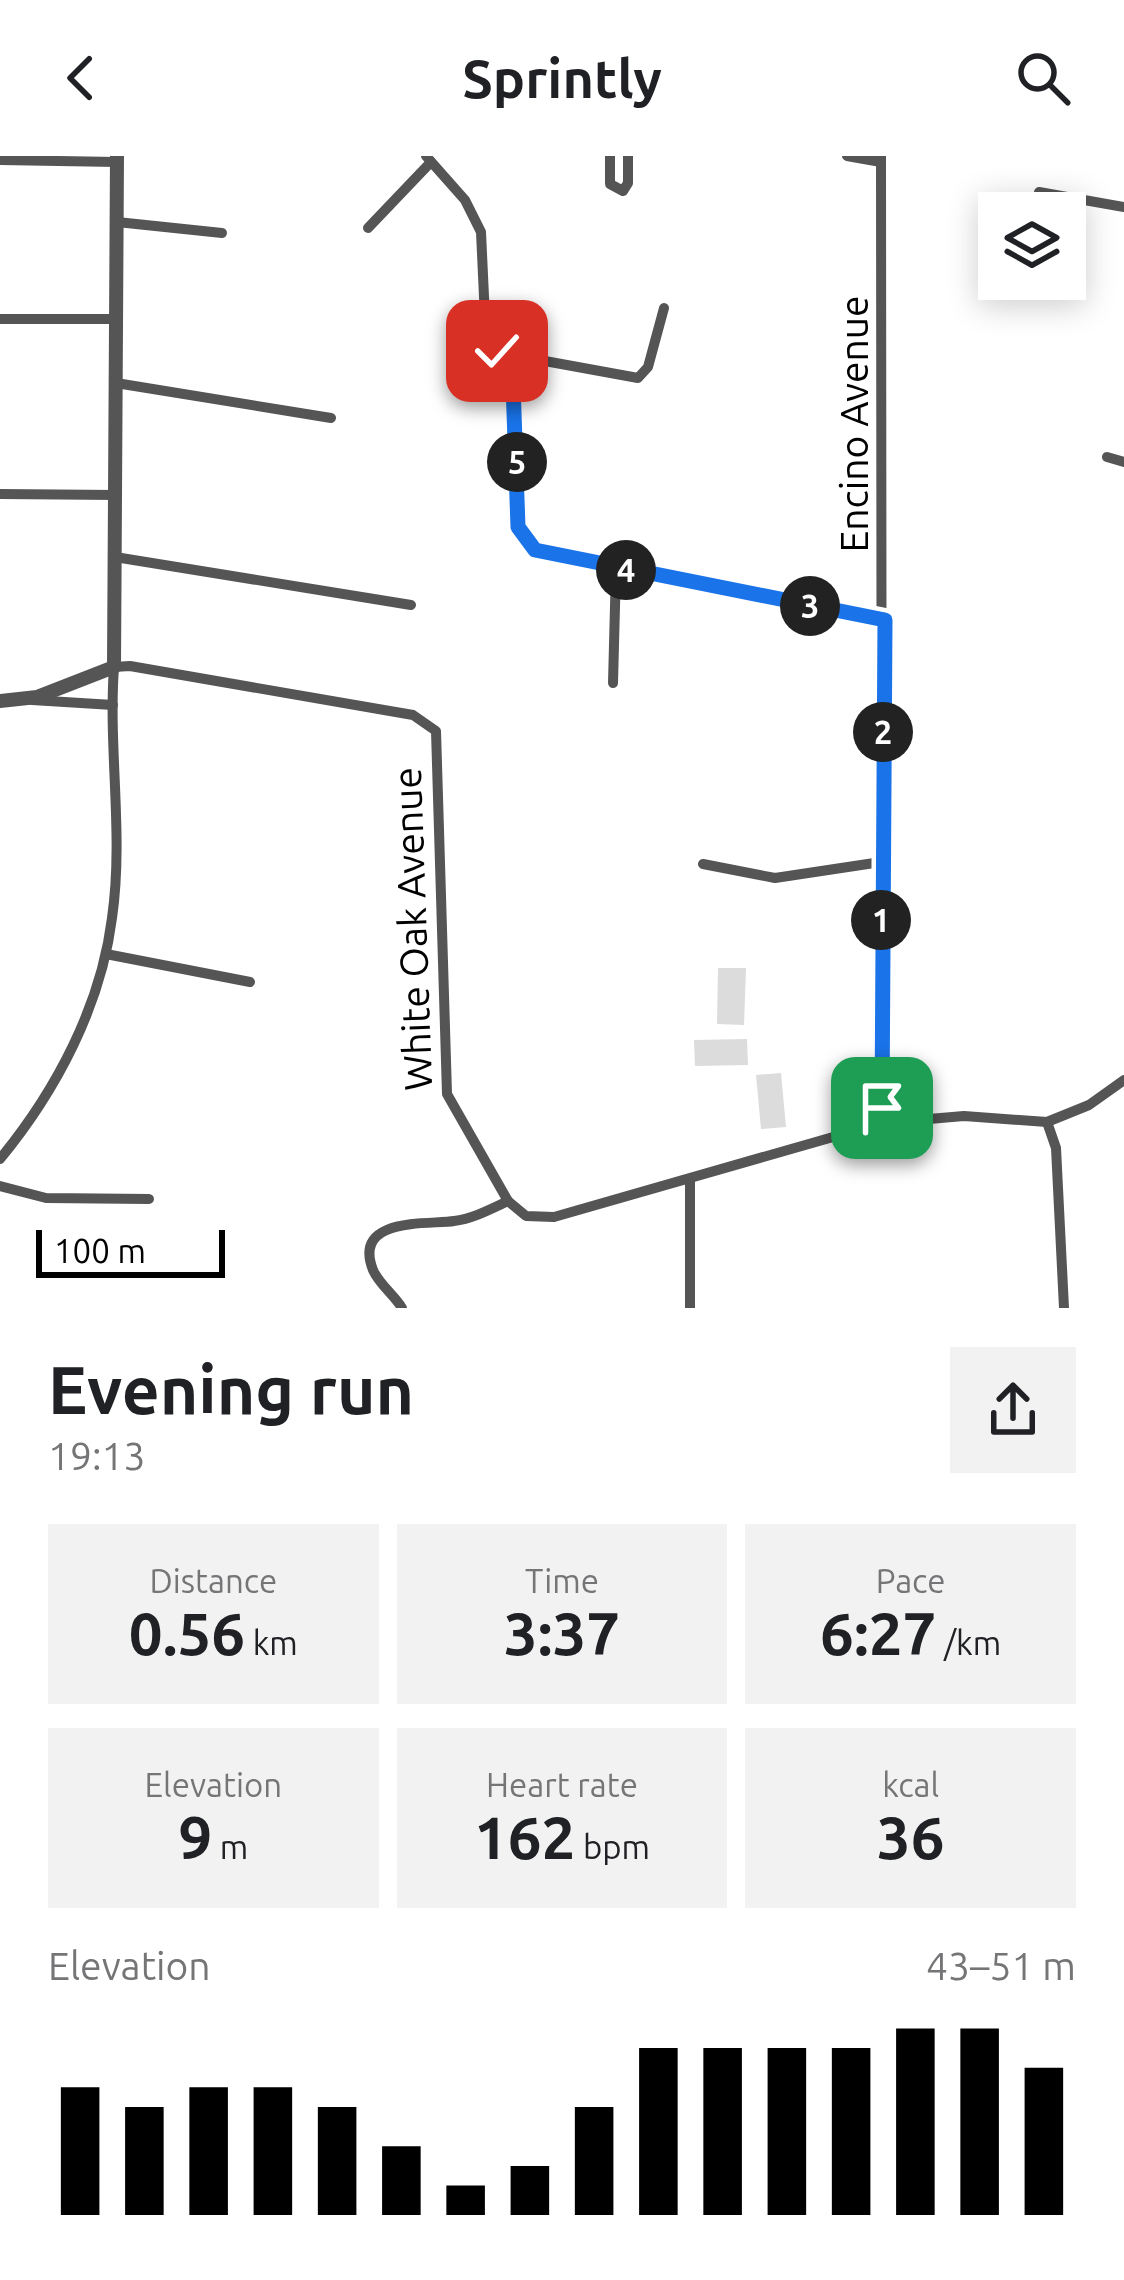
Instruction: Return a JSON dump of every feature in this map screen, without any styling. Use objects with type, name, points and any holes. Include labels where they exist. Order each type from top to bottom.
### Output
[{"type":"street","points":[[610,156],[610,184],[623,191],[628,183],[628,156]]},
{"type":"street","points":[[847,156],[881,159]]},
{"type":"street","points":[[0,160],[117,159],[114,890],[106,954],[70,1050],[0,1159]]},
{"type":"street","points":[[368,228],[429,159],[473,212],[486,255],[486,340],[512,355],[638,378],[648,367],[664,308]]},
{"type":"street","name":"Encino Avenue","points":[[881,159],[882,1123]]},
{"type":"street","points":[[1086,200],[1124,207]]},
{"type":"street","points":[[117,222],[222,233]]},
{"type":"street","points":[[0,320],[116,319]]},
{"type":"street","points":[[512,355],[518,527],[524,541],[548,556],[885,620]]},
{"type":"street","points":[[116,383],[331,418]]},
{"type":"street","points":[[1106,457],[1124,462]]},
{"type":"street","points":[[0,494],[116,494]]},
{"type":"street","points":[[116,557],[411,605]]},
{"type":"street","points":[[613,683],[616,568]]},
{"type":"street","points":[[28,699],[114,667]]},
{"type":"street","name":"White Oak Avenue","points":[[114,667],[413,715],[436,730],[447,1094],[508,1201]]},
{"type":"street","points":[[0,701],[112,705]]},
{"type":"street","points":[[703,865],[775,878],[881,862]]},
{"type":"street","points":[[106,954],[250,982]]},
{"type":"street","points":[[402,1308],[372,1265],[374,1245],[411,1220],[459,1221],[508,1201],[526,1216],[554,1217],[882,1123],[964,1116],[1047,1122],[1089,1105],[1124,1080]]},
{"type":"street","points":[[1047,1122],[1056,1148],[1064,1308]]},
{"type":"street","points":[[689,1308],[690,1181]]},
{"type":"street","points":[[0,1186],[46,1198],[148,1198]]},
{"type":"shaded area","points":[[718,968],[746,968],[744,1025],[717,1024]]},
{"type":"shaded area","points":[[747,1039],[748,1065],[695,1066],[694,1040]]},
{"type":"shaded area","points":[[781,1073],[786,1127],[761,1129],[756,1075]]},
{"type":"route","points":[[497,351],[512,355],[518,527],[535,550],[885,620],[882,1108]]}]
